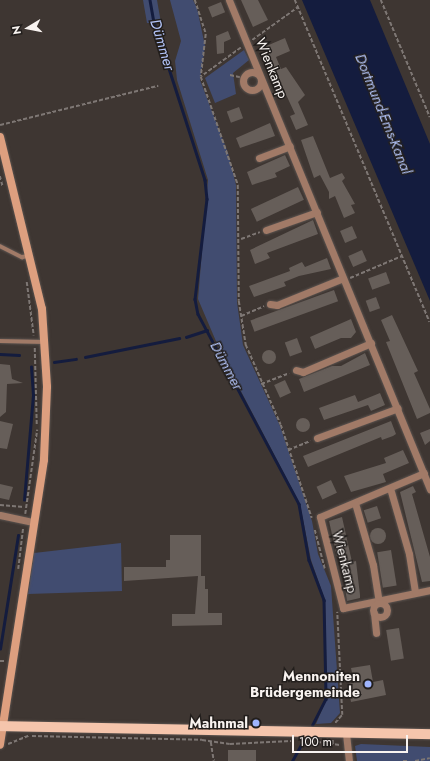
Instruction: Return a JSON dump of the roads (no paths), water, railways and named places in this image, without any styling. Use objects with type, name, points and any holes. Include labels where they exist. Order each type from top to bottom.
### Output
[{"type":"main road","points":[[0,137],[32,256],[46,342],[47,430],[0,745]]},
{"type":"main road","points":[[2,726],[333,733],[347,738],[430,734]]},
{"type":"street","name":"Wienkamp","points":[[230,0],[260,77],[290,146],[424,473],[320,518],[329,554],[337,572],[343,608],[379,603],[373,565],[355,503]]},
{"type":"street","points":[[252,72],[260,77],[259,87],[253,90],[244,84],[244,78],[252,72]]},
{"type":"street","points":[[259,158],[290,146]]},
{"type":"street","points":[[266,230],[317,212]]},
{"type":"street","points":[[270,304],[277,305],[344,279]]},
{"type":"street","points":[[296,370],[303,372],[371,343]]},
{"type":"street","points":[[317,438],[398,408]]},
{"type":"street","points":[[424,473],[430,489]]},
{"type":"street","points":[[390,488],[409,554],[415,593]]},
{"type":"street","points":[[0,515],[33,522]]},
{"type":"street","points":[[376,633],[373,608],[379,603],[430,590]]},
{"type":"street","points":[[374,613],[380,617],[386,615],[386,607],[379,603]]},
{"type":"street","points":[[347,738],[349,761]]},
{"type":"lane","points":[[0,246],[22,257],[32,256]]},
{"type":"lane","points":[[0,341],[35,343],[46,342]]},
{"type":"water","name":"Dortmund-Ems-Kanal","points":[[302,0],[370,0],[430,144],[430,301]]},
{"type":"waterway","name":"Dümmer","points":[[150,0],[154,22],[205,180],[207,199],[195,299],[198,314],[299,504],[309,560],[324,600],[326,699],[313,725]]},
{"type":"waterway","points":[[186,337],[207,330]]},
{"type":"waterway","points":[[85,357],[179,338]]},
{"type":"waterway","points":[[0,354],[19,355]]},
{"type":"waterway","points":[[54,362],[76,359]]},
{"type":"waterway","points":[[24,500],[33,395],[31,367]]},
{"type":"waterway","points":[[0,649],[18,535]]},
{"type":"waterway","name":"Dümmer","points":[[292,761],[301,745]]},
{"type":"place","name":"Mennoniten Brüdergemeinde","points":[[368,684]]},
{"type":"place","name":"Mahnmal","points":[[256,723]]}]
